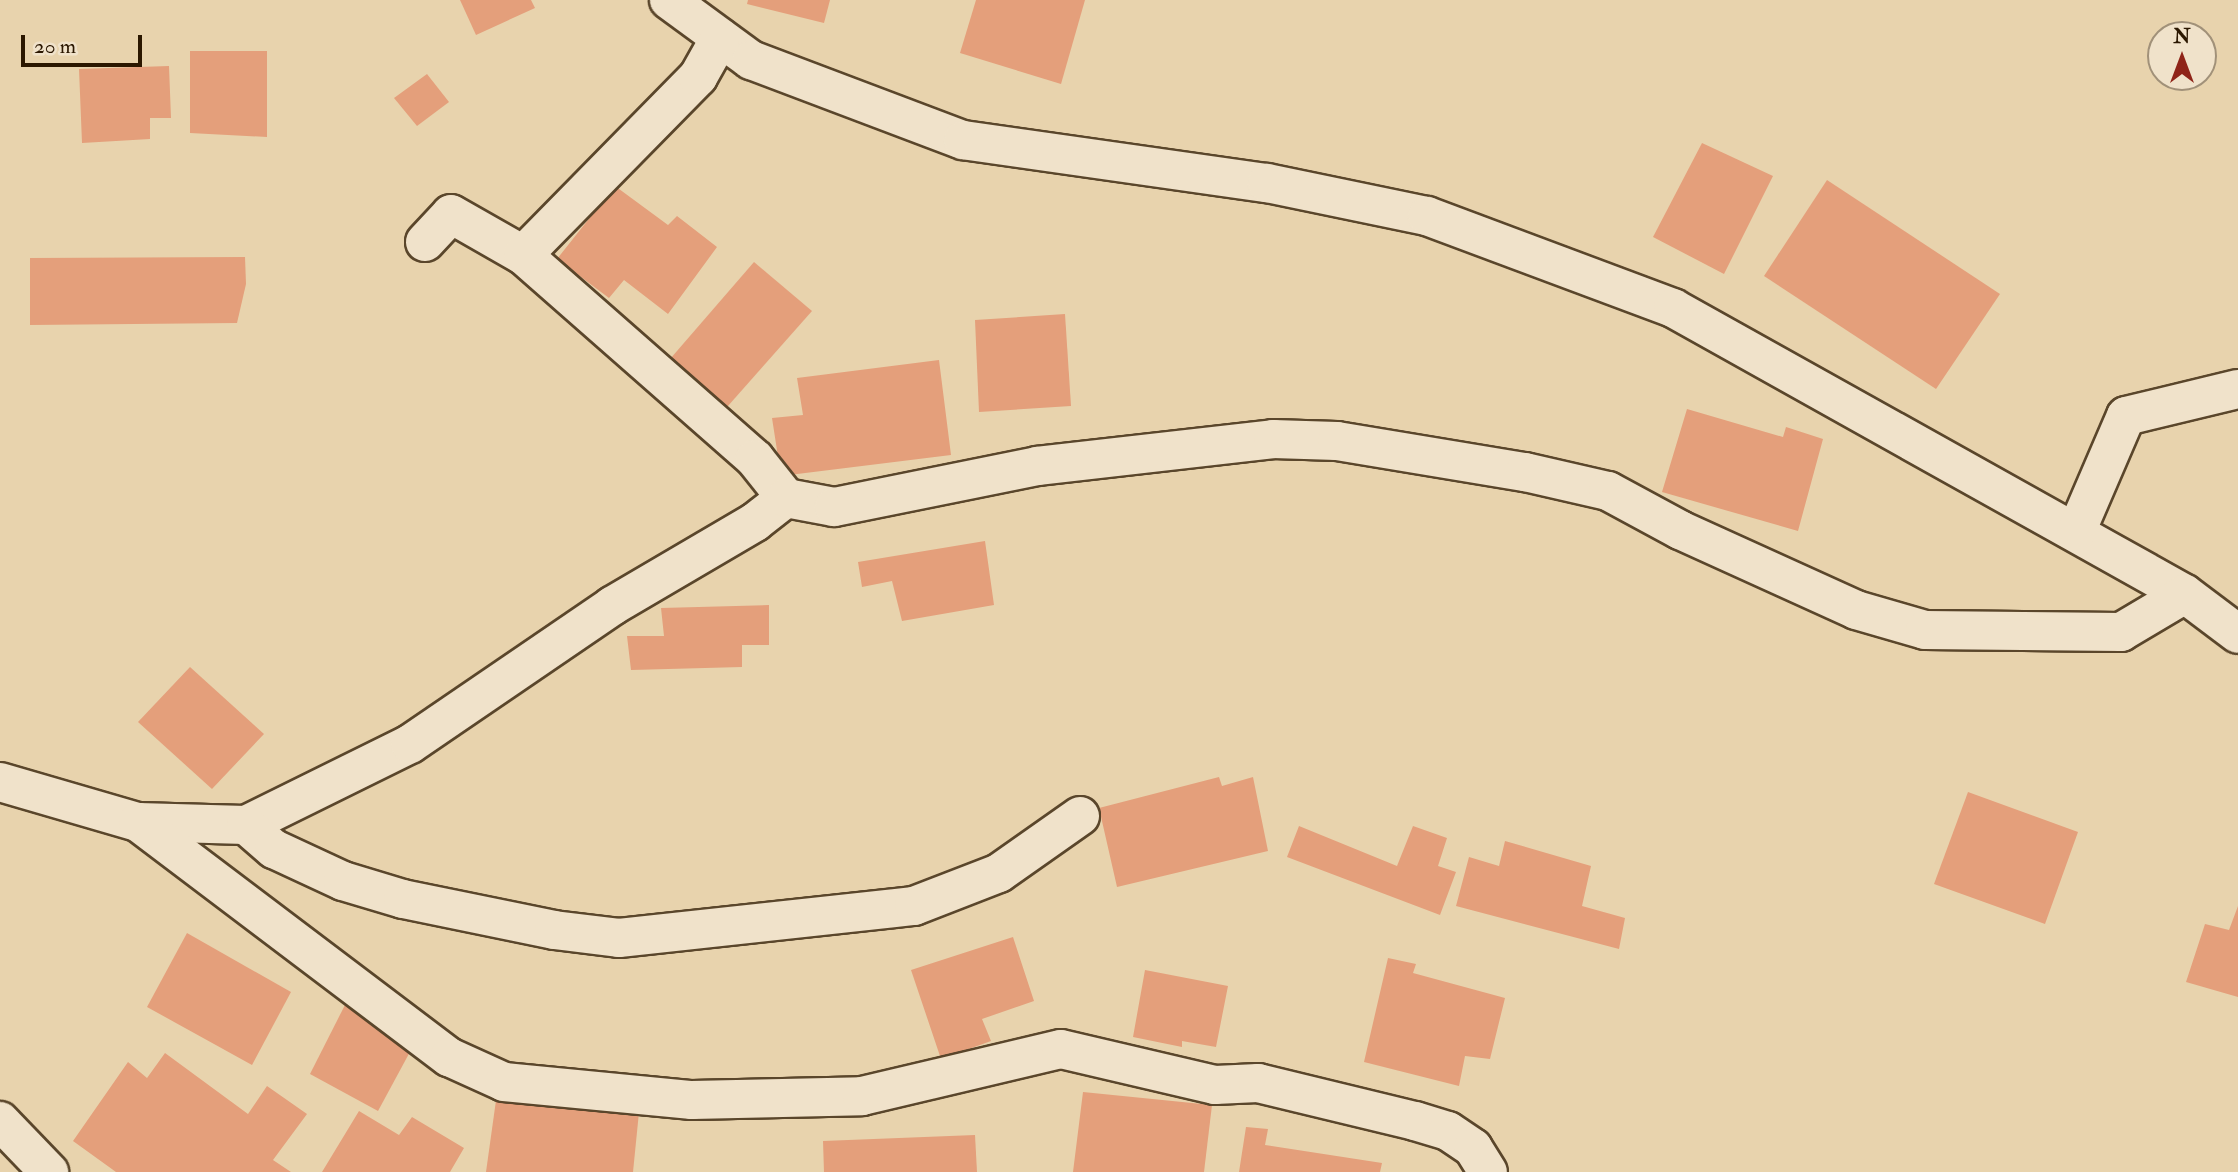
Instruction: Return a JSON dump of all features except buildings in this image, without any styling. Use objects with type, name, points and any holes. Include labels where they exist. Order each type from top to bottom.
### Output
[{"type":"street","points":[[669,0],[751,60],[963,140],[1267,183],[1427,216],[1673,309],[2185,594],[2238,634]]},
{"type":"street","points":[[523,255],[698,77],[720,38]]},
{"type":"street","points":[[425,242],[450,214],[523,255],[755,459],[786,498],[834,507],[1037,466],[1273,439],[1337,442],[1525,472],[1608,491],[1680,530],[1856,610],[1924,630],[2122,632],[2185,594]]},
{"type":"street","points":[[2076,532],[2126,416],[2238,389]]},
{"type":"street","points":[[0,782],[138,822],[246,825],[410,744],[612,606],[755,522],[786,498]]},
{"type":"street","points":[[246,825],[274,849],[355,884],[554,930],[619,938],[914,906],[999,873],[1080,816]]},
{"type":"street","points":[[138,822],[449,1057],[504,1082],[692,1100],[797,1100],[862,1096],[1062,1049],[1102,1055],[1215,1085],[1258,1083],[1415,1121],[1448,1131],[1473,1148],[1488,1172]]},
{"type":"street","points":[[0,1121],[49,1172]]}]
